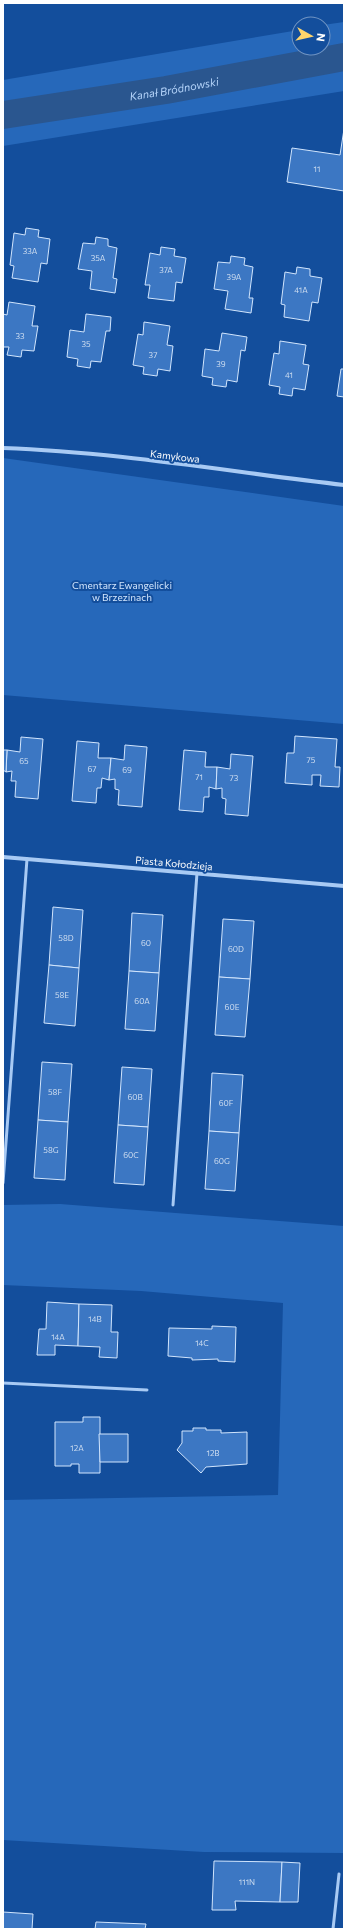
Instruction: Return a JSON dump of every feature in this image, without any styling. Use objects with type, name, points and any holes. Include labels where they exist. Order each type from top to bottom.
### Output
[{"type":"street","name":"Kamykowa","points":[[3,448],[39,449],[156,462],[344,486]]},
{"type":"street","name":"Piasta Kołodzieja","points":[[3,857],[344,886]]},
{"type":"lane","points":[[3,1183],[27,859]]},
{"type":"lane","points":[[173,1205],[197,873]]},
{"type":"lane","points":[[3,1383],[147,1390]]},
{"type":"lane","points":[[333,1929],[339,1874]]},
{"type":"green space","points":[[344,22],[344,91],[3,146],[3,80],[291,31],[291,56],[331,56],[331,24]]},
{"type":"green space","name":"Cmentarz Ewangelicki w Brzezinach","points":[[3,458],[344,506],[344,724],[3,695]]},
{"type":"green space","points":[[60,1204],[344,1226],[344,1853],[204,1852],[3,1840],[4,1500],[278,1495],[283,1303],[141,1291],[3,1285],[3,1205]]},
{"type":"building","points":[[344,129],[344,191],[287,182],[292,148],[340,155]]},
{"type":"building","points":[[26,228],[39,230],[38,237],[50,239],[47,264],[41,263],[38,282],[12,278],[14,266],[10,265],[14,233],[25,235]]},
{"type":"building","points":[[96,237],[108,239],[108,246],[117,248],[113,278],[117,279],[115,293],[90,289],[92,271],[78,269],[83,243],[95,244]]},
{"type":"building","points":[[161,247],[175,249],[174,256],[186,258],[182,283],[176,282],[174,301],[148,298],[150,285],[145,285],[150,253],[160,255]]},
{"type":"building","points":[[231,256],[245,258],[244,265],[253,267],[249,298],[253,298],[251,313],[225,309],[228,291],[214,289],[218,262],[230,263]]},
{"type":"building","points":[[297,267],[310,269],[310,276],[322,278],[318,303],[312,302],[309,321],[284,317],[285,305],[281,304],[285,272],[296,274]]},
{"type":"building","points":[[9,302],[35,306],[32,326],[38,326],[34,351],[22,350],[21,357],[7,355],[9,347],[3,347],[3,314],[7,315]]},
{"type":"building","points":[[86,314],[111,317],[110,331],[106,331],[101,362],[91,361],[90,368],[77,366],[78,359],[67,357],[70,330],[84,332]]},
{"type":"building","points":[[144,322],[170,326],[167,345],[173,346],[170,371],[158,369],[157,376],[143,374],[144,367],[133,365],[138,334],[143,335]]},
{"type":"building","points":[[222,333],[247,337],[245,351],[241,350],[237,382],[227,380],[226,387],[212,385],[213,378],[202,376],[205,349],[219,351]]},
{"type":"building","points":[[280,341],[306,345],[303,364],[309,365],[305,390],[293,388],[292,396],[279,394],[280,387],[269,385],[274,353],[279,354]]},
{"type":"building","points":[[341,369],[344,369],[344,397],[337,396]]},
{"type":"building","points":[[295,736],[337,739],[335,767],[340,767],[339,787],[320,786],[321,775],[312,775],[312,785],[285,783],[287,753],[294,753]]},
{"type":"building","points":[[21,737],[43,739],[38,799],[15,797],[16,781],[11,781],[12,771],[6,772],[7,750],[20,752]]},
{"type":"building","points":[[77,741],[99,743],[98,758],[111,758],[109,780],[102,778],[101,788],[97,788],[96,803],[72,801]]},
{"type":"building","points":[[125,745],[147,747],[142,807],[118,805],[119,790],[115,789],[115,779],[109,780],[111,758],[124,760]]},
{"type":"building","points":[[3,750],[7,750],[6,772],[3,770]]},
{"type":"building","points":[[184,750],[206,752],[205,767],[217,767],[216,789],[209,787],[209,797],[204,797],[203,812],[179,810]]},
{"type":"building","points":[[231,754],[253,756],[248,816],[225,814],[226,799],[222,798],[222,788],[216,789],[217,767],[230,769]]},
{"type":"building","points":[[53,907],[83,910],[79,968],[49,965]]},
{"type":"building","points":[[132,913],[163,915],[159,973],[129,971]]},
{"type":"building","points":[[223,919],[254,921],[250,979],[219,977]]},
{"type":"building","points":[[49,965],[79,968],[75,1026],[44,1023]]},
{"type":"building","points":[[129,971],[159,973],[155,1031],[125,1029]]},
{"type":"building","points":[[219,977],[250,979],[245,1037],[215,1035]]},
{"type":"building","points":[[42,1062],[72,1064],[68,1122],[38,1120]]},
{"type":"building","points":[[122,1067],[152,1069],[148,1127],[118,1125]]},
{"type":"building","points":[[212,1073],[243,1075],[239,1133],[209,1131]]},
{"type":"building","points":[[38,1120],[68,1122],[65,1180],[34,1178]]},
{"type":"building","points":[[118,1125],[148,1127],[144,1185],[114,1183]]},
{"type":"building","points":[[209,1131],[239,1133],[235,1191],[205,1189]]},
{"type":"building","points":[[47,1302],[79,1304],[78,1346],[55,1345],[55,1355],[37,1355],[39,1329],[46,1329]]},
{"type":"building","points":[[79,1304],[112,1305],[111,1332],[118,1332],[117,1358],[99,1357],[100,1347],[78,1346]]},
{"type":"building","points":[[212,1326],[236,1327],[235,1362],[218,1361],[218,1359],[192,1360],[192,1358],[168,1356],[169,1328],[212,1329]]},
{"type":"building","points":[[83,1417],[100,1417],[100,1473],[79,1473],[79,1464],[71,1464],[71,1466],[55,1466],[55,1422],[83,1422]]},
{"type":"building","points":[[193,1428],[221,1430],[221,1433],[247,1432],[247,1464],[206,1467],[201,1473],[177,1450],[182,1443],[182,1431],[193,1431]]},
{"type":"building","points":[[99,1434],[128,1434],[128,1462],[100,1462]]},
{"type":"building","points":[[214,1861],[282,1862],[280,1902],[235,1901],[236,1910],[212,1910]]},
{"type":"building","points":[[282,1862],[300,1863],[298,1902],[280,1902]]},
{"type":"building","points":[[3,1912],[33,1914],[32,1929],[3,1929]]},
{"type":"building","points":[[96,1922],[146,1924],[145,1929],[95,1929]]},
{"type":"waterway","name":"Kanał Bródnowski","points":[[3,115],[166,90],[344,57]]}]
